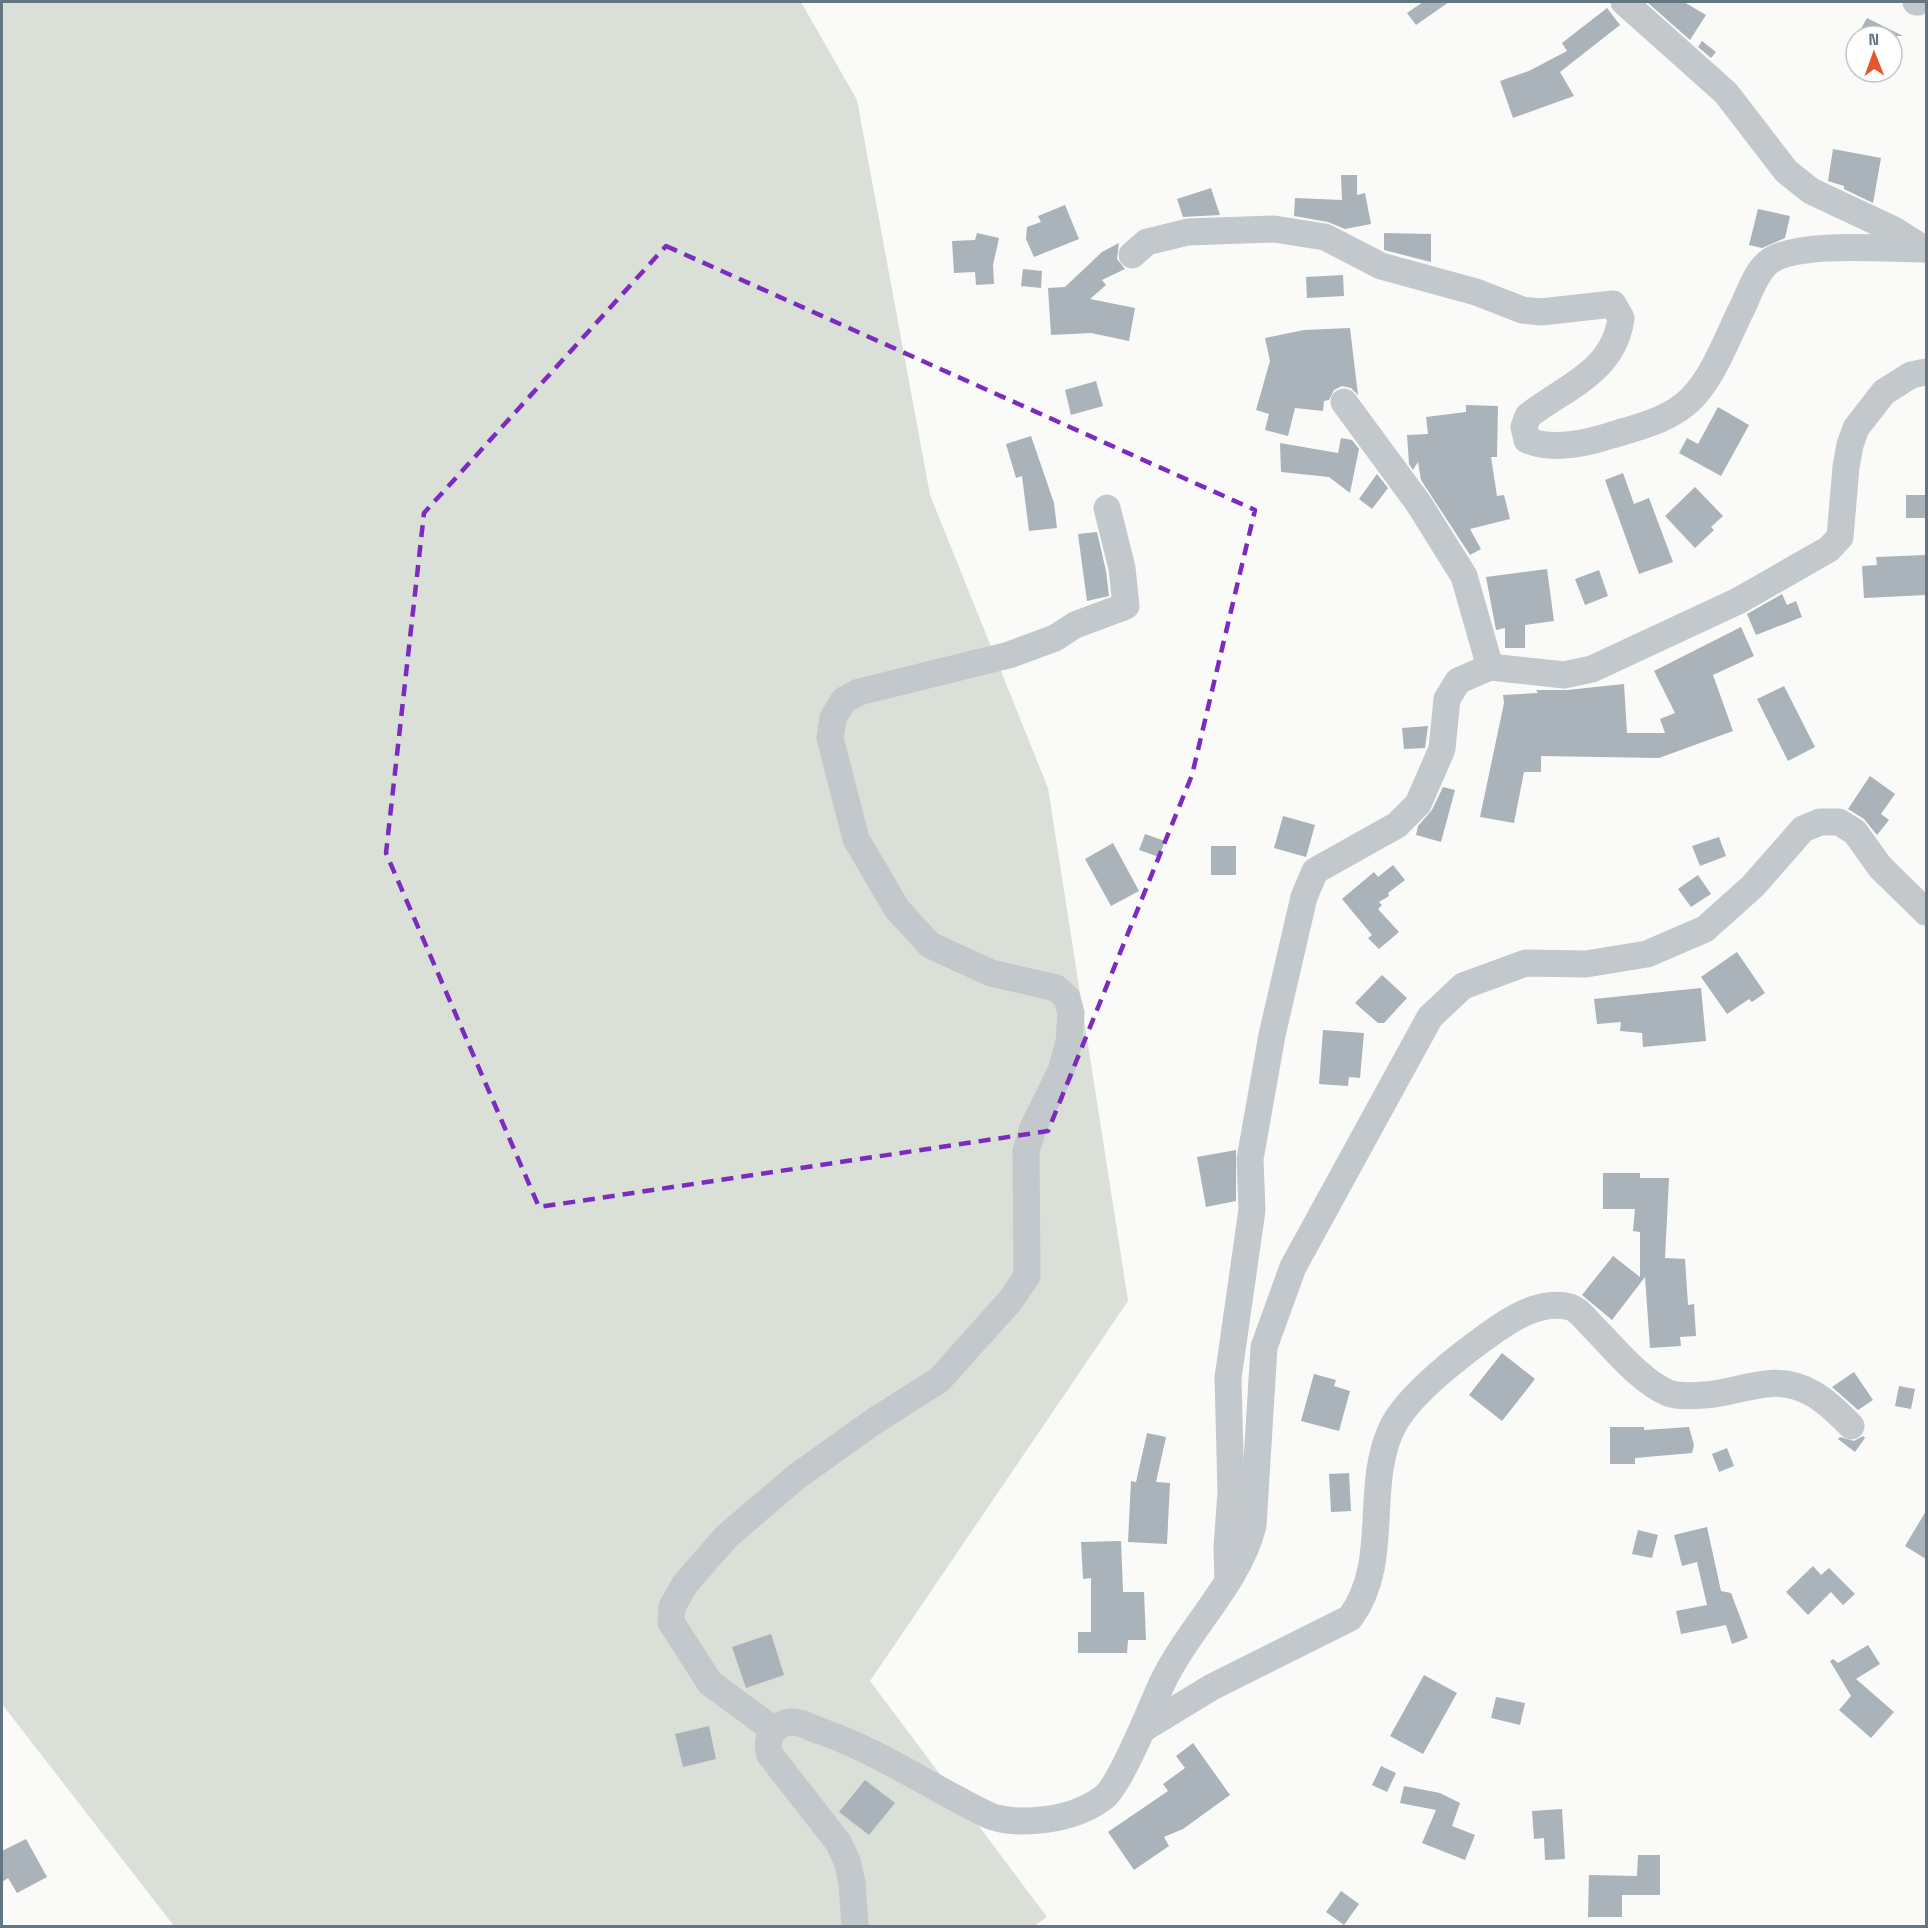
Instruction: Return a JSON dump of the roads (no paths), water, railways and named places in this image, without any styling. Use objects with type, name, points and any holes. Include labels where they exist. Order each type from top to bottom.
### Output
[{"type":"street","points":[[1624,2],[1726,93],[1786,171],[1811,191],[1894,230],[1925,250]]},
{"type":"street","points":[[1132,255],[1148,242],[1188,232],[1274,229],[1325,237],[1381,266],[1476,292],[1522,310],[1541,312],[1613,304],[1621,318],[1620,326],[1601,364],[1570,389],[1528,416],[1524,427],[1527,440],[1536,444],[1577,444],[1587,443],[1657,421],[1690,400],[1708,375],[1755,280],[1768,262],[1787,254],[1827,249],[1925,250]]},
{"type":"street","points":[[1228,1581],[1227,1548],[1231,1492],[1228,1378],[1252,1210],[1250,1159],[1272,1035],[1304,897],[1315,871],[1397,825],[1418,804],[1442,749],[1447,699],[1458,681],[1490,668],[1564,675],[1592,669],[1738,601],[1829,549],[1840,537],[1846,467],[1856,428],[1884,392],[1911,375],[1926,372]]},
{"type":"street","points":[[1344,402],[1419,504],[1464,576],[1490,668]]},
{"type":"street","points":[[774,1730],[710,1683],[671,1622],[672,1607],[685,1584],[727,1536],[796,1477],[873,1422],[939,1380],[1010,1301],[1027,1276],[1026,1151],[1033,1128],[1061,1071],[1070,1042],[1071,1014],[1067,998],[1056,988],[992,973],[930,945],[897,909],[856,839],[830,738],[833,718],[844,700],[859,692],[1009,655],[1055,638],[1075,625],[1126,606],[1122,568],[1107,508]]},
{"type":"street","points":[[855,1926],[847,1862],[826,1824],[770,1755],[768,1745],[774,1730],[782,1724],[793,1722],[848,1740],[989,1816],[1019,1821],[1049,1819],[1069,1814],[1105,1797],[1143,1728],[1159,1688],[1192,1630],[1228,1581],[1247,1548],[1253,1526],[1264,1347],[1293,1267],[1430,1017],[1464,986],[1526,963],[1586,964],[1647,954],[1705,929],[1753,886],[1803,829],[1820,822],[1839,822],[1855,832],[1880,867],[1926,912]]},
{"type":"street","points":[[1143,1728],[1212,1687],[1350,1618],[1362,1601],[1373,1567],[1380,1473],[1391,1430],[1410,1404],[1457,1358],[1502,1324],[1538,1308],[1552,1305],[1573,1307],[1648,1380],[1669,1393],[1717,1395],[1768,1383],[1796,1384],[1827,1401],[1851,1426]]}]
